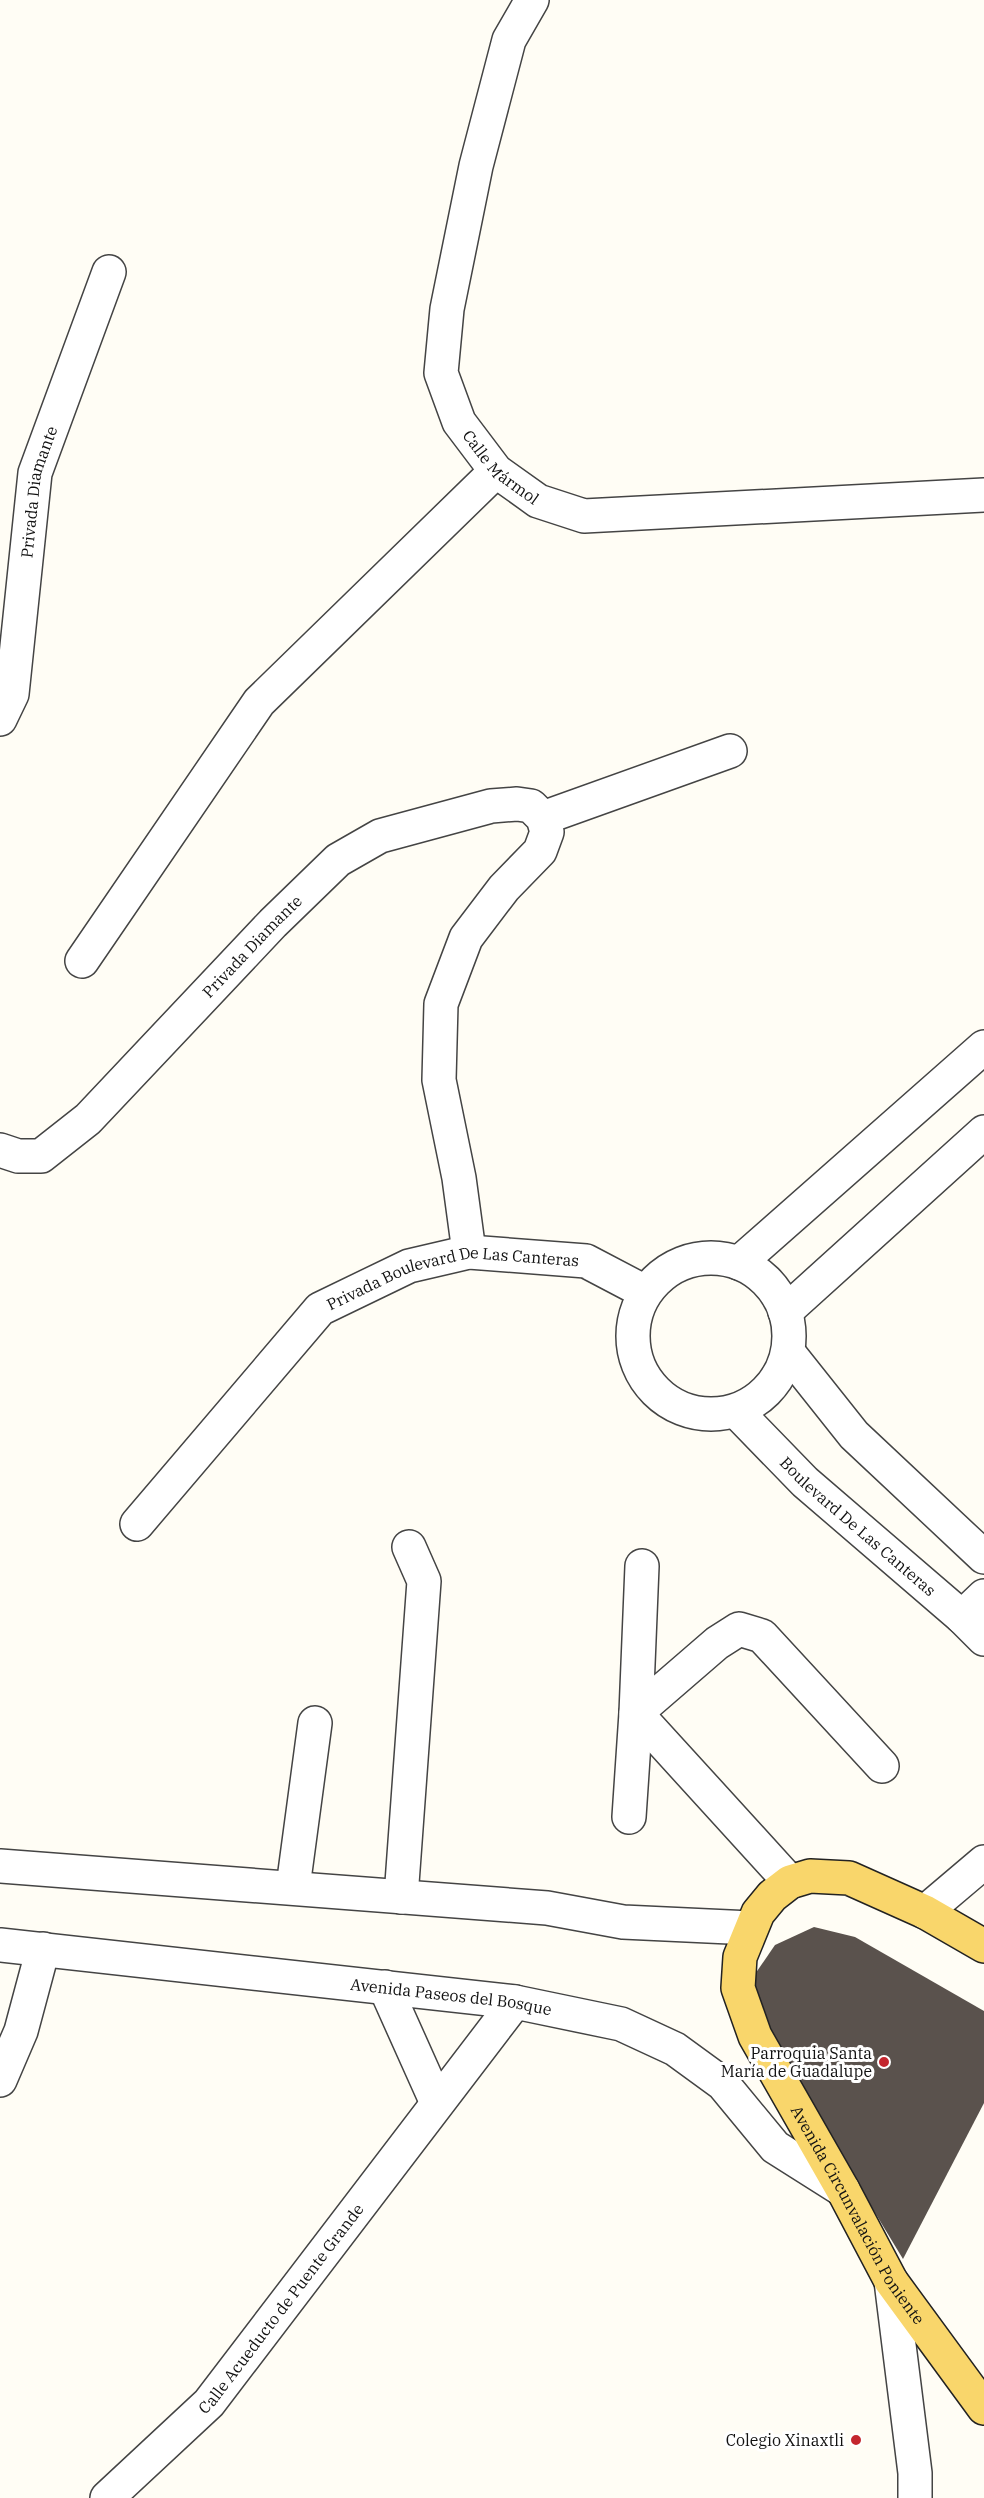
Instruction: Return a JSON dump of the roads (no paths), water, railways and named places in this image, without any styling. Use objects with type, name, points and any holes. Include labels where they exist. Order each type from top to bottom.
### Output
[{"type":"main road","points":[[790,1882],[810,1876],[849,1878],[925,1912],[984,1946]]},
{"type":"main road","name":"Avenida Circunvalación Poniente","points":[[790,1882],[772,1896],[758,1913],[740,1957],[738,1988],[755,2036],[843,2190],[891,2281],[984,2408]]},
{"type":"street","name":"Calle Mármol","points":[[532,0],[509,40],[476,166],[447,309],[441,373],[459,422],[496,471],[538,501],[584,516],[984,495]]},
{"type":"street","name":"Privada Diamante","points":[[0,719],[12,694],[35,473],[109,272]]},
{"type":"street","points":[[82,962],[259,702],[496,471]]},
{"type":"street","points":[[469,1252],[459,1178],[439,1080],[441,1004],[466,938],[504,888],[540,851],[547,832],[543,818],[730,752]]},
{"type":"street","name":"Privada Diamante","points":[[0,1150],[18,1156],[41,1156],[88,1119],[273,923],[338,860],[380,836],[491,806],[516,804],[531,806],[543,818]]},
{"type":"street","points":[[740,1263],[984,1047]]},
{"type":"street","points":[[785,1312],[984,1132]]},
{"type":"street","name":"Privada Boulevard De Las Canteras","points":[[137,1524],[320,1309],[409,1266],[469,1252],[586,1261],[645,1292]]},
{"type":"street","points":[[714,1258],[740,1263],[767,1282],[785,1312],[789,1331],[788,1352],[778,1377],[760,1398],[736,1411],[697,1413],[661,1397],[638,1366],[632,1328],[645,1292],[663,1272],[687,1261],[714,1258]]},
{"type":"street","points":[[788,1352],[854,1435],[984,1557]]},
{"type":"street","name":"Boulevard De Las Canteras","points":[[736,1411],[806,1482],[977,1618]]},
{"type":"street","points":[[401,1897],[424,1581],[409,1547]]},
{"type":"street","points":[[629,1817],[642,1566]]},
{"type":"street","points":[[636,1713],[717,1643],[739,1629],[762,1636],[882,1766]]},
{"type":"street","points":[[636,1713],[790,1882]]},
{"type":"street","points":[[293,1887],[315,1723]]},
{"type":"street","points":[[925,1912],[984,1862]]},
{"type":"street","points":[[0,1866],[547,1908],[623,1922],[751,1928]]},
{"type":"street","name":"Avenida Paseos del Bosque","points":[[0,1945],[515,2002],[621,2024],[675,2049],[723,2084],[775,2147],[843,2190]]},
{"type":"street","points":[[0,2080],[21,2031],[43,1949]]},
{"type":"street","points":[[385,1987],[437,2103]]},
{"type":"street","name":"Calle Acueducto de Puente Grande","points":[[107,2498],[208,2403],[515,2002]]},
{"type":"street","points":[[891,2281],[915,2473],[915,2498]]},
{"type":"place","name":"Parroquia Santa María de Guadalupe","points":[[884,2062]]},
{"type":"place","name":"Colegio Xinaxtli","points":[[856,2440]]}]
